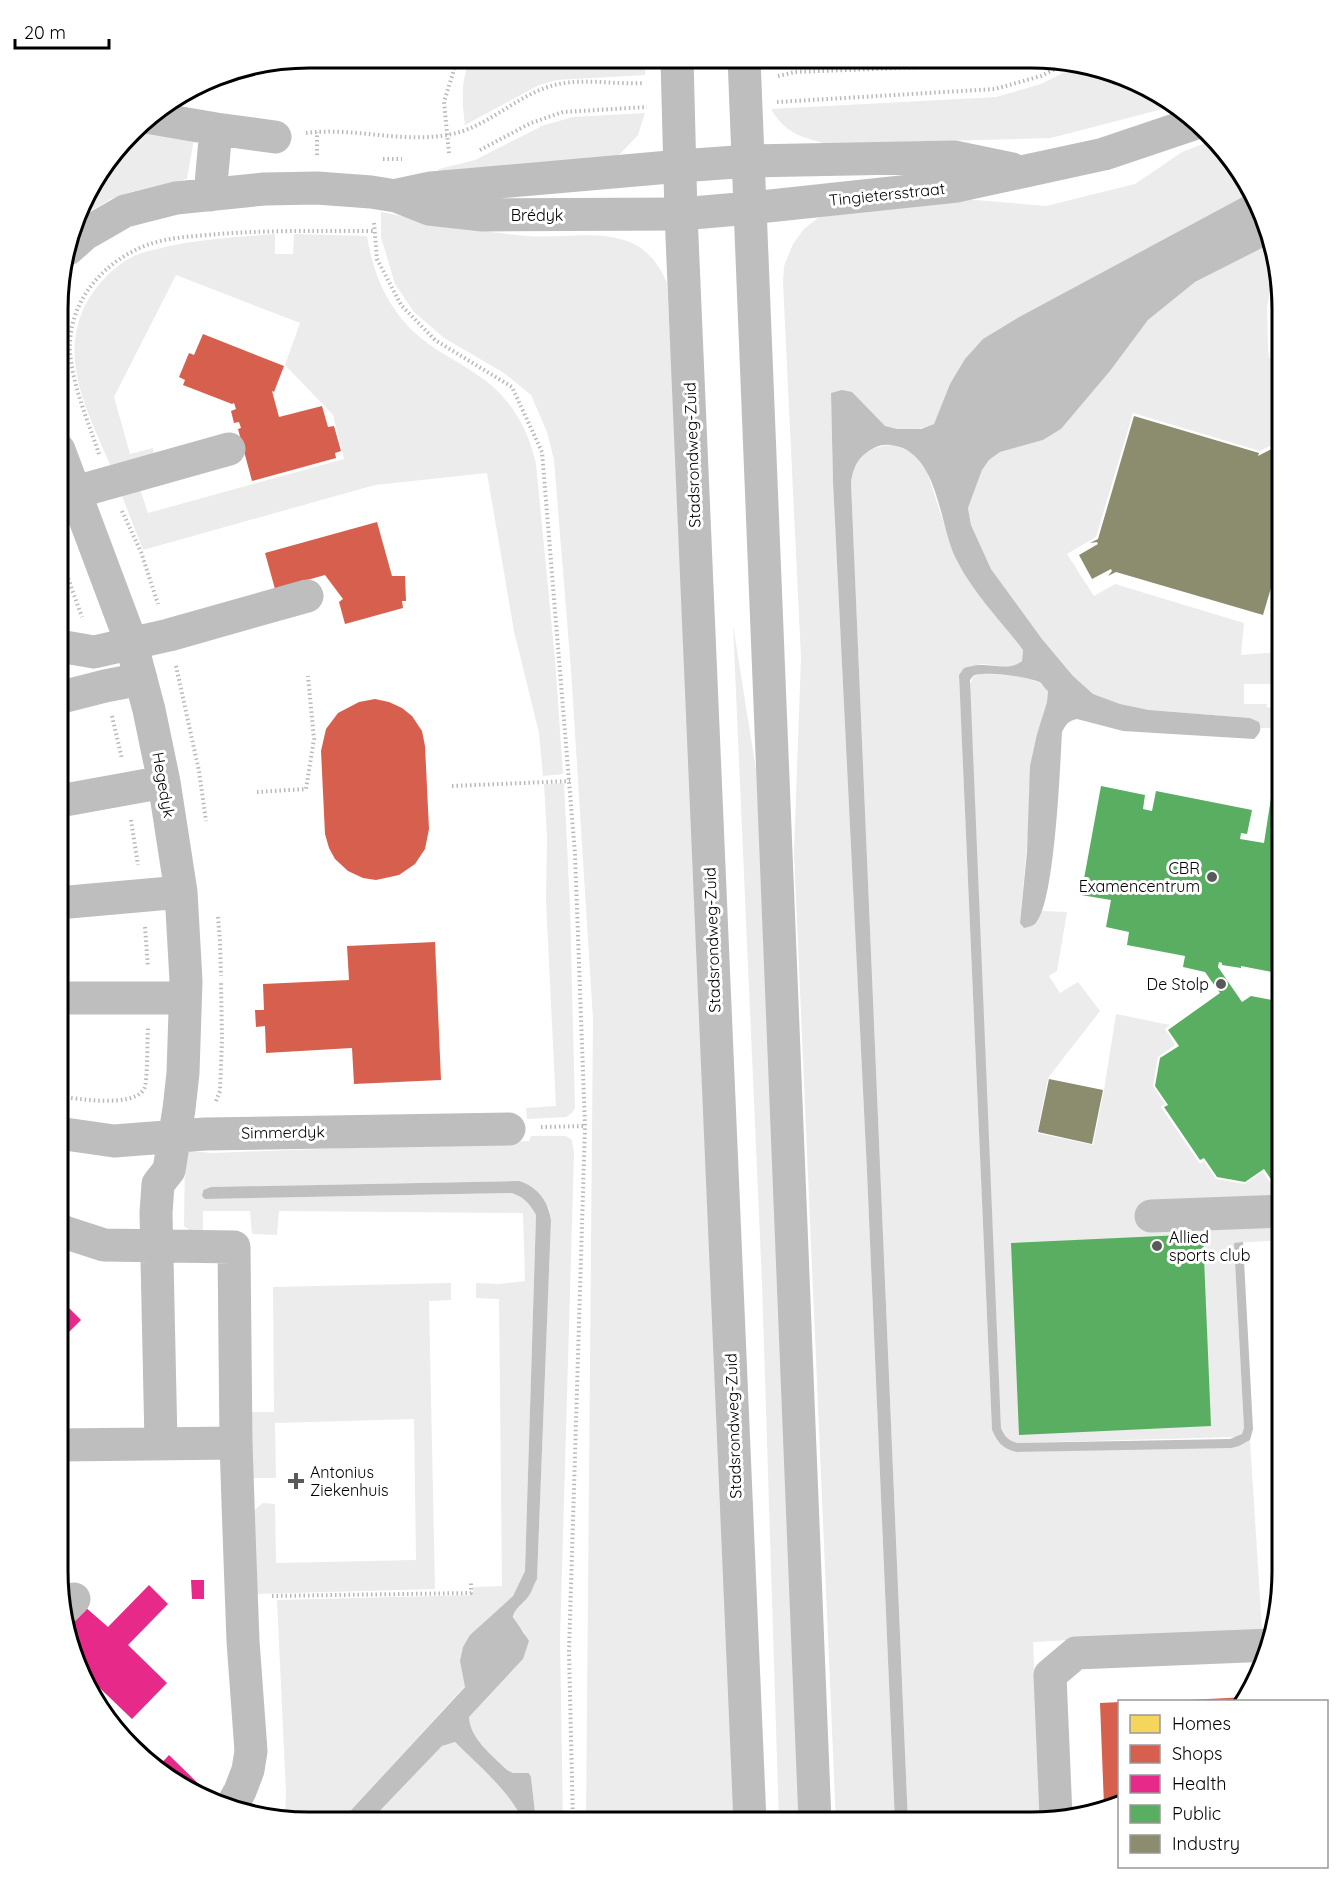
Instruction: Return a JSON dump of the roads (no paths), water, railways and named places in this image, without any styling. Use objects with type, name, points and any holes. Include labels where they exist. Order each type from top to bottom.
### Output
[{"type":"main road","name":"Stadsrondweg-Zuid","points":[[677,68],[681,214],[750,1812]]},
{"type":"main road","points":[[744,68],[815,1812]]},
{"type":"main road","points":[[159,119],[275,137]]},
{"type":"main road","name":"Tingietersstraat","points":[[681,214],[957,186],[1104,154],[1188,126]]},
{"type":"main road","points":[[210,195],[216,129]]},
{"type":"main road","name":"Tingietersstraat","points":[[681,166],[802,159],[954,157],[1023,171]]},
{"type":"main road","name":"Brédyk","points":[[396,196],[431,188],[681,166]]},
{"type":"main road","name":"Brédyk","points":[[77,241],[125,211],[176,198],[264,189],[317,188],[396,196],[429,209],[483,215],[681,214]]},
{"type":"main road","points":[[76,492],[229,448]]},
{"type":"main road","name":"Hegedyk","points":[[68,472],[131,642],[141,679],[164,782],[181,892],[185,941],[183,1073],[190,1134],[158,1184],[168,1245],[161,1443]]},
{"type":"main road","points":[[68,648],[94,652],[169,635],[307,596]]},
{"type":"main road","points":[[68,695],[141,679]]},
{"type":"main road","points":[[68,799],[164,782]]},
{"type":"main road","points":[[68,902],[181,892]]},
{"type":"main road","points":[[69,998],[185,998]]},
{"type":"main road","name":"Simmerdyk","points":[[68,1134],[114,1141],[190,1134],[509,1129]]},
{"type":"main road","points":[[1152,1216],[1273,1211]]},
{"type":"main road","points":[[68,1233],[104,1245],[234,1247],[236,1443],[251,1751],[248,1770],[235,1801]]},
{"type":"main road","points":[[68,1446],[236,1443]]},
{"type":"main road","points":[[1056,1811],[1050,1675],[1076,1653],[1261,1645]]},
{"type":"place","name":"CBR Examencentrum","points":[[1212,877]]},
{"type":"place","name":"De Stolp","points":[[1221,984]]},
{"type":"place","name":"Allied sports club","points":[[1157,1246]]},
{"type":"place","name":"Antonius Ziekenhuis","points":[[296,1481]]}]
